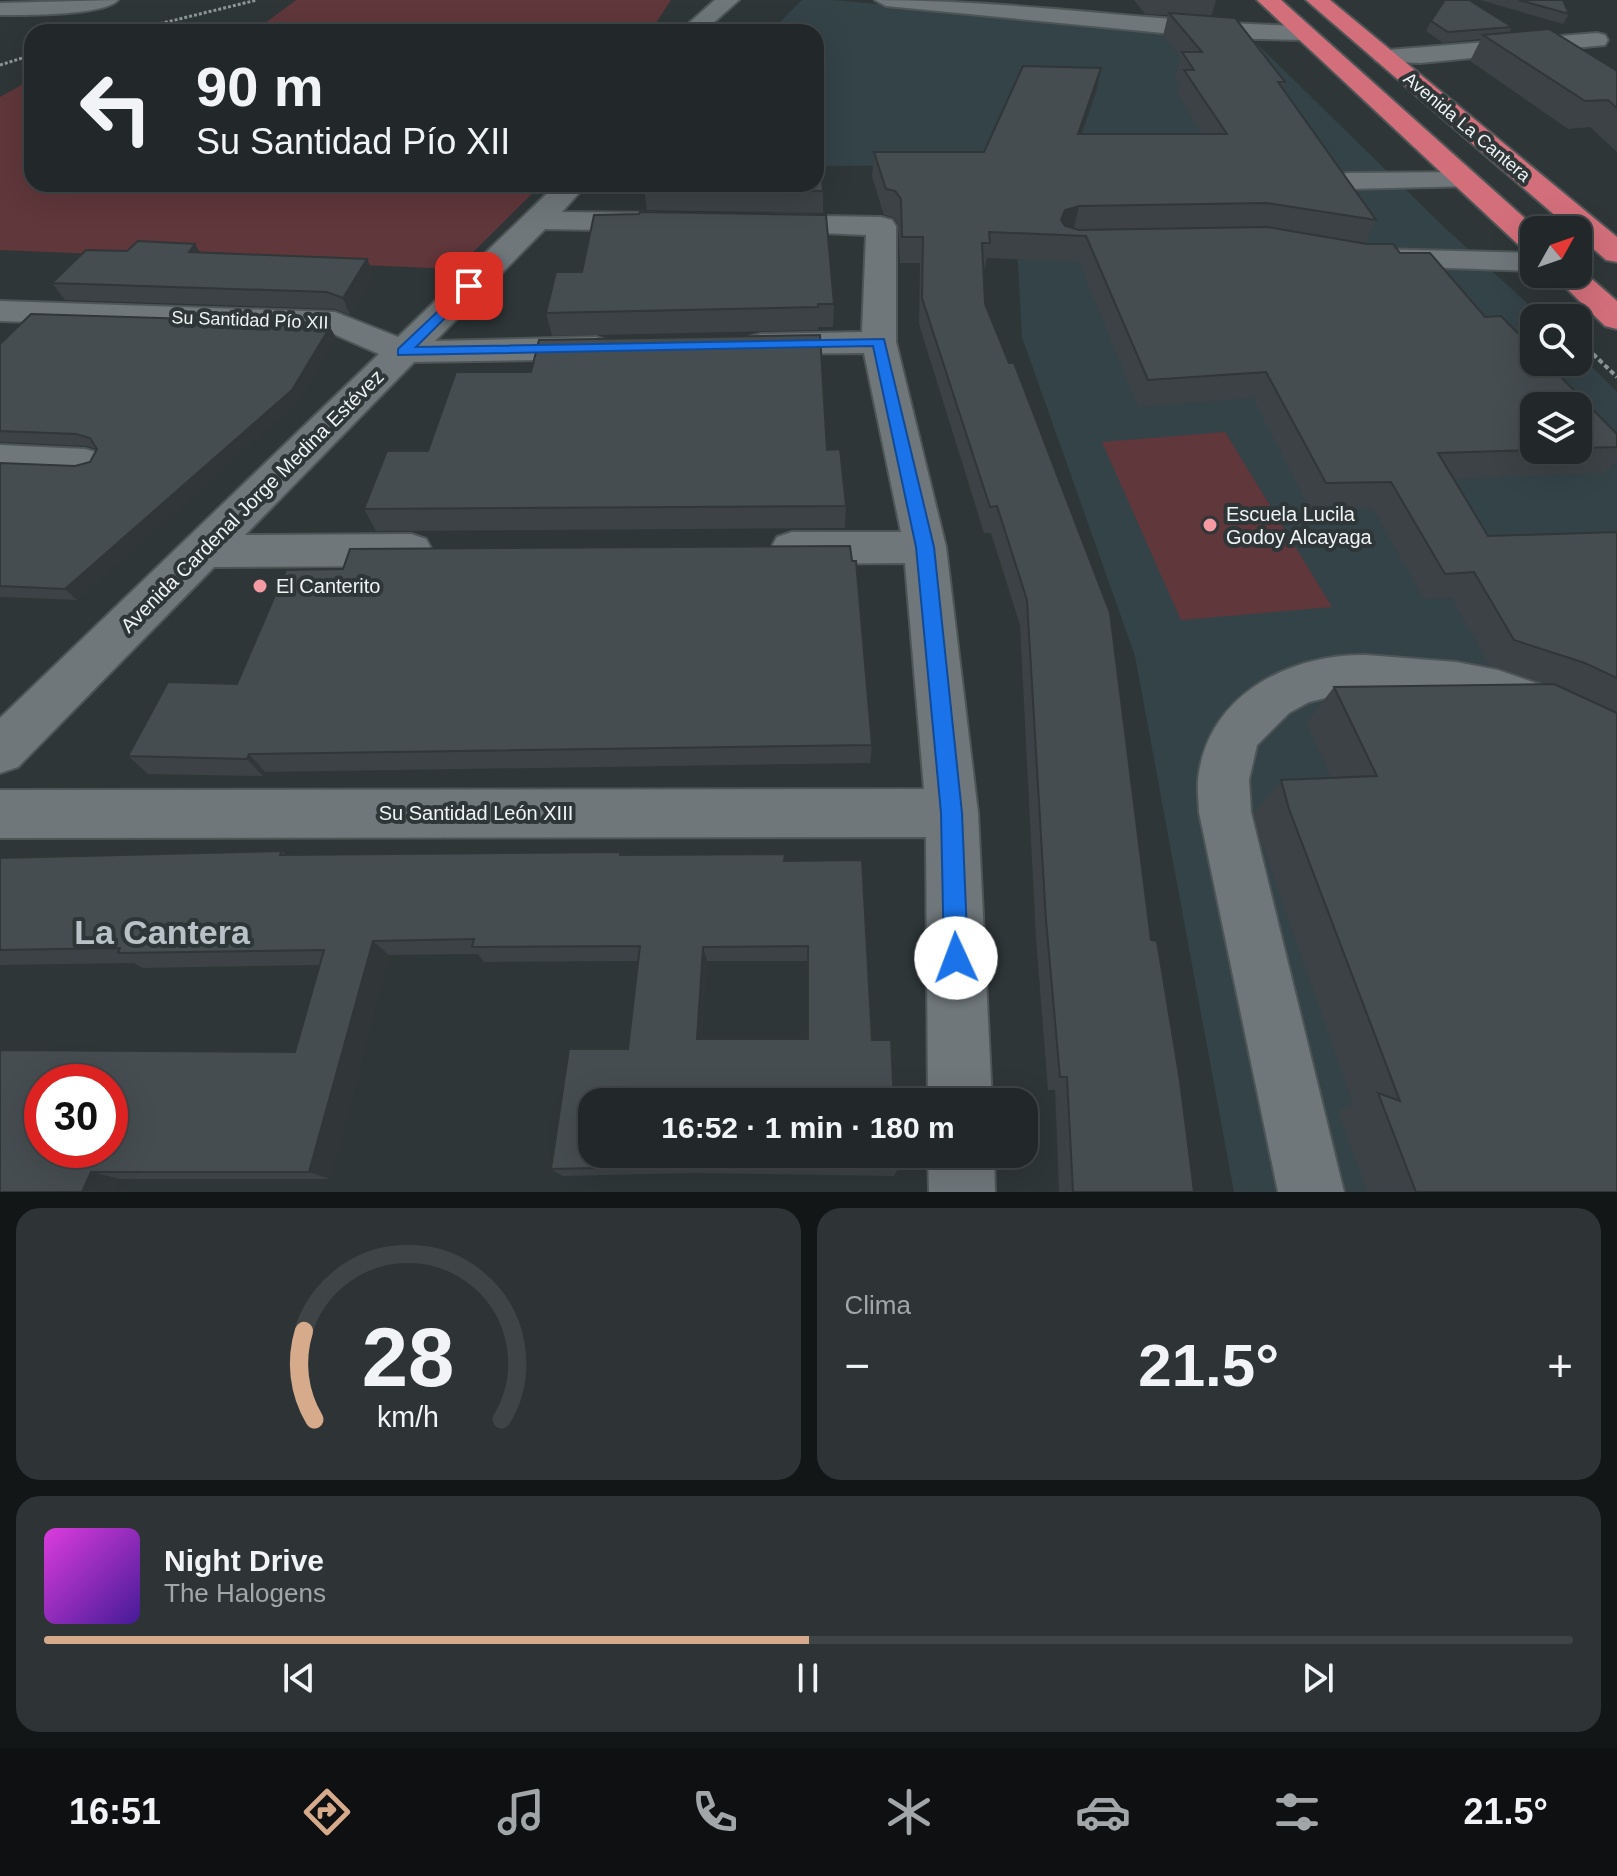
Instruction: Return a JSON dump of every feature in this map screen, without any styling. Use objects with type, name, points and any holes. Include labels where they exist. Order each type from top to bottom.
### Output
[{"type":"highway","name":"Avenida La Cantera","points":[[1268,0],[1520,230]]},
{"type":"highway","name":"Avenida La Cantera","points":[[1317,0],[1617,253]]},
{"type":"highway","points":[[1583,288],[1617,319]]},
{"type":"street","points":[[0,9],[59,8],[107,0]]},
{"type":"street","points":[[700,24],[728,0]]},
{"type":"street","points":[[886,0],[1215,31],[1303,33]]},
{"type":"street","points":[[1384,56],[1420,56],[1597,40]]},
{"type":"street","points":[[1348,181],[1465,180]]},
{"type":"street","name":"Avenida Cardenal Jorge Medina Estévez","points":[[0,751],[565,192]]},
{"type":"street","points":[[536,220],[677,223]]},
{"type":"street","points":[[740,224],[881,226],[879,342],[925,547],[952,813],[960,1088]]},
{"type":"street","points":[[1341,255],[1520,261]]},
{"type":"street","name":"Su Santidad Pío XII","points":[[1,311],[335,322],[403,352],[625,347]]},
{"type":"street","points":[[736,345],[879,342]]},
{"type":"street","points":[[0,458],[85,462]]},
{"type":"street","points":[[752,548],[925,547]]},
{"type":"street","points":[[202,551],[453,549]]},
{"type":"street","points":[[1311,1192],[1225,812],[1224,776],[1232,744],[1248,718],[1271,697],[1300,683],[1329,676],[1362,674],[1433,678],[1511,693],[1555,710],[1617,743]]},
{"type":"street","name":"Su Santidad León XIII","points":[[0,814],[952,813]]},
{"type":"street","points":[[961,1168],[962,1192]]},
{"type":"path","points":[[159,24],[257,0]]},
{"type":"path","points":[[0,65],[24,58]]},
{"type":"shaded area","points":[[296,0],[671,0],[655,24],[264,24]]},
{"type":"shaded area","points":[[802,0],[832,0],[1251,38],[1443,226],[1528,304],[1520,304],[1520,376],[1592,376],[1592,367],[1617,392],[1617,1192],[1234,1192],[1135,656],[1022,337],[1016,228],[998,165],[824,166],[824,24],[778,24]]},
{"type":"shaded area","points":[[24,84],[24,192],[534,192],[456,269],[0,250],[0,97]]},
{"type":"shaded area","name":"Escuela Lucila Godoy Alcayaga","points":[[1225,432],[1332,607],[1181,620],[1102,442]]},
{"type":"building","points":[[1445,0],[1469,0],[1512,27],[1448,32],[1431,21]]},
{"type":"building","points":[[1519,0],[1563,0],[1569,14]]},
{"type":"building","points":[[1169,13],[1235,18],[1285,82],[1278,82],[1376,220],[1267,203],[1079,206],[1065,210],[1061,220],[1065,226],[1079,230],[1267,227],[1367,244],[1393,244],[1400,253],[1430,253],[1485,317],[1501,316],[1520,336],[1520,376],[1560,376],[1576,392],[1520,392],[1520,450],[1438,453],[1488,536],[1617,532],[1617,678],[1585,663],[1514,640],[1474,572],[1445,574],[1391,482],[1326,483],[1266,372],[1148,380],[1086,236],[989,232],[990,243],[982,243],[985,304],[1009,363],[1014,363],[1110,613],[1151,940],[1157,941],[1194,1192],[1073,1192],[1067,1077],[1060,1077],[1046,920],[1027,600],[997,506],[990,507],[922,298],[923,237],[902,237],[901,199],[895,191],[886,189],[874,152],[984,152],[1023,66],[1101,68],[1078,134],[1227,134],[1184,70],[1194,70],[1182,52],[1202,52]]},
{"type":"building","points":[[1549,29],[1617,71],[1617,108],[1608,100],[1585,101],[1483,35]]},
{"type":"building","points":[[640,212],[826,215],[834,304],[818,304],[818,307],[546,313],[556,272],[582,272],[594,215]]},
{"type":"building","points":[[138,241],[195,244],[189,252],[367,259],[343,298],[327,292],[52,283],[86,250],[127,251]]},
{"type":"building","points":[[31,314],[323,323],[330,327],[292,390],[65,589],[0,586],[0,463],[75,466],[90,462],[97,449],[90,438],[76,434],[0,431],[0,344]]},
{"type":"building","points":[[820,335],[827,450],[840,449],[846,506],[364,509],[387,451],[428,451],[456,372],[531,372],[539,340]]},
{"type":"building","points":[[1592,409],[1617,434],[1617,447],[1592,448]]},
{"type":"building","points":[[850,546],[852,561],[856,561],[872,745],[249,754],[247,759],[128,756],[168,682],[237,684],[286,570],[343,569],[350,549]]},
{"type":"building","points":[[1554,684],[1617,713],[1617,1192],[1416,1192],[1378,1093],[1400,1101],[1289,809],[1281,780],[1377,776],[1334,687]]},
{"type":"building","points":[[282,851],[280,855],[785,854],[784,861],[862,860],[872,1040],[891,1040],[893,1088],[578,1088],[578,1168],[597,1168],[551,1169],[569,1049],[628,1049],[640,946],[472,947],[474,939],[373,941],[309,1172],[91,1172],[82,1192],[0,1192],[0,1050],[295,1052],[324,950],[118,953],[120,948],[0,950],[0,858]],"holes":[[[808,946],[808,1039],[697,1039],[703,947]]]},
{"type":"place","name":"Escuela Lucila Godoy Alcayaga","points":[[1210,525]]},
{"type":"place","name":"El Canterito","points":[[260,586]]},
{"type":"district","name":"La Cantera","points":[[162,932]]},
{"type":"route","points":[[469,286],[403,352],[879,342],[925,547],[952,813],[956,958]]}]
